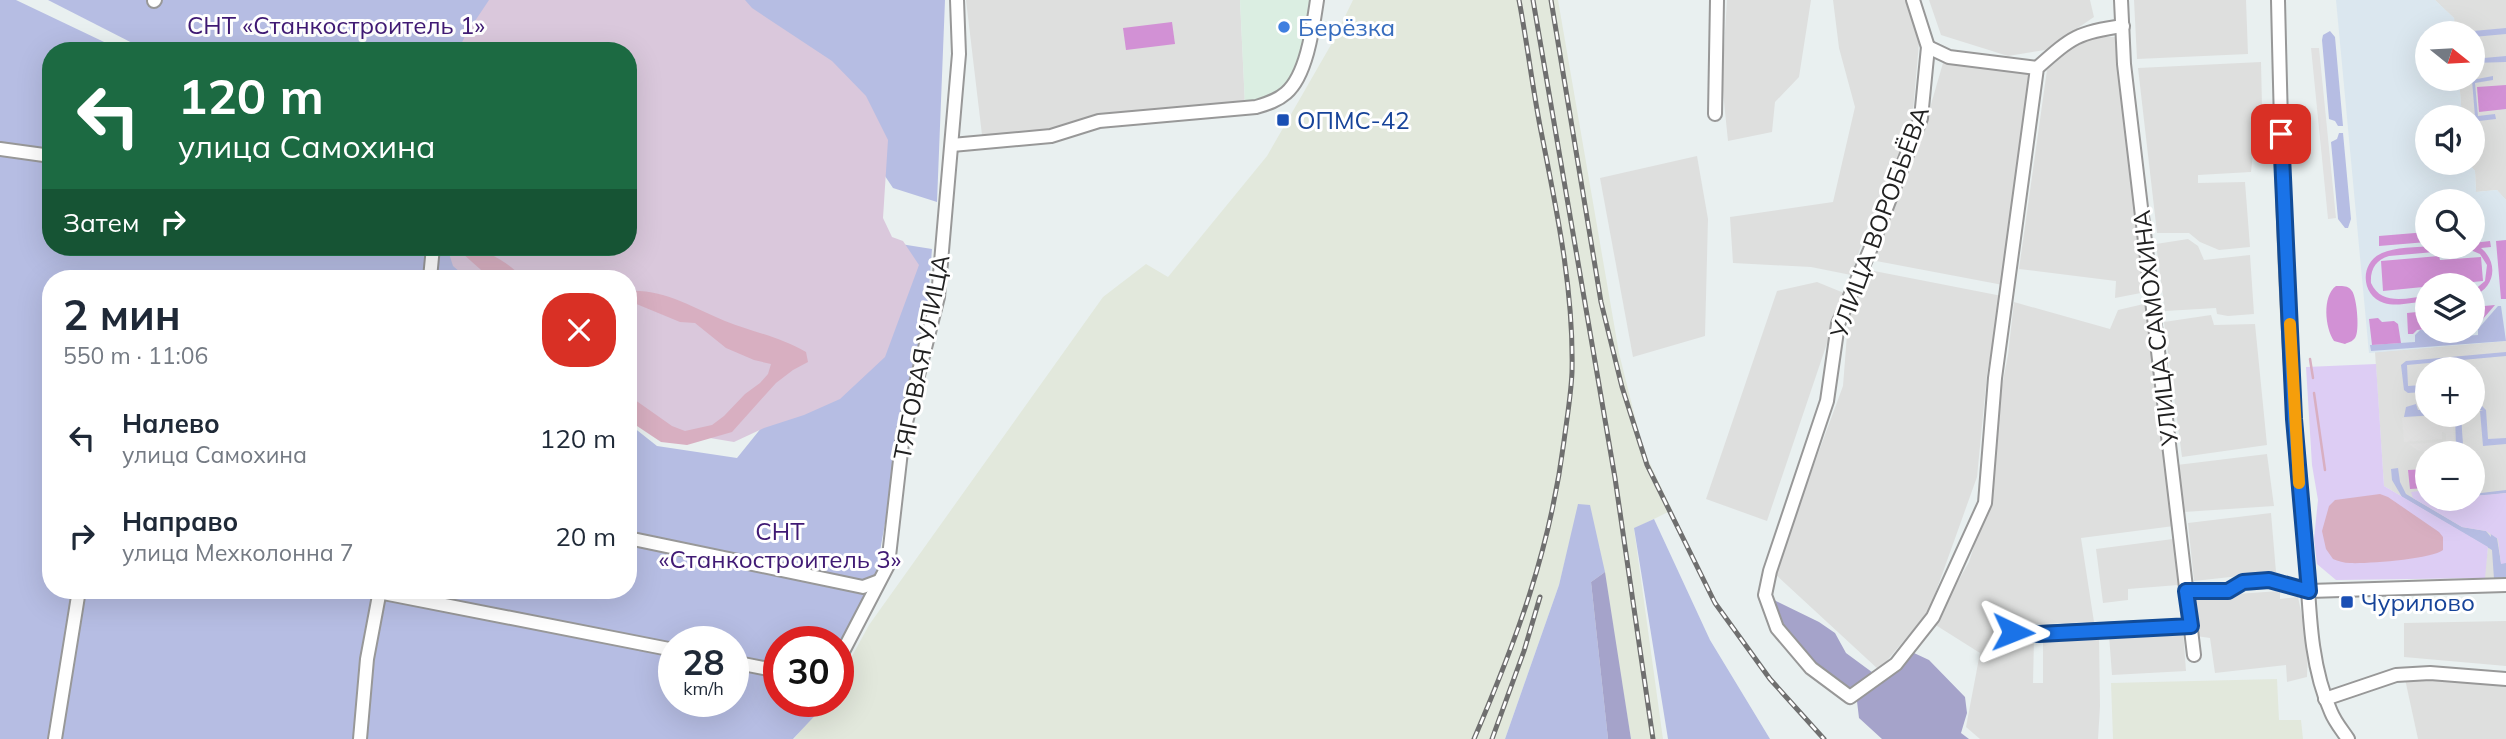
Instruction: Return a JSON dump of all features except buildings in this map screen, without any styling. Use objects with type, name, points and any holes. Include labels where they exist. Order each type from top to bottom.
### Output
[{"type":"street","name":"ТЯГОВАЯ УЛИЦА","points":[[854,630],[888,565],[903,434],[938,297],[958,54],[957,0]]},
{"type":"street","points":[[952,145],[1051,136],[1100,121],[1256,107],[1273,102],[1294,85],[1298,76],[1308,46],[1317,0]]},
{"type":"street","points":[[1715,114],[1717,0]]},
{"type":"street","name":"УЛИЦА ВОРОБЬЁВА","points":[[1913,0],[1928,47],[1921,118],[1838,324],[1827,401],[1770,571],[1765,595],[1777,628],[1811,668],[1850,697],[1896,664],[1933,617],[1985,503],[1995,378],[2037,68]]},
{"type":"street","name":"УЛИЦА САМОХИНА","points":[[2121,0],[2124,64],[2194,655]]},
{"type":"street","points":[[2278,0],[2280,111],[2294,419],[2309,591],[2316,655],[2325,699],[2332,716],[2348,739]]},
{"type":"street","points":[[1928,47],[1949,57],[2037,68],[2068,41],[2090,30],[2123,26]]},
{"type":"street","points":[[0,149],[42,155]]},
{"type":"street","points":[[637,540],[863,587],[879,581]]},
{"type":"street","points":[[2186,591],[2228,591],[2243,582],[2269,580],[2309,591],[2506,585]]},
{"type":"street","points":[[55,739],[78,599]]},
{"type":"street","points":[[360,739],[375,599]]},
{"type":"street","points":[[421,599],[658,647]]},
{"type":"street","points":[[2013,632],[2039,634],[2191,626]]},
{"type":"street","points":[[2325,699],[2396,674],[2430,673],[2506,679]]},
{"type":"shaded area","points":[[489,0],[745,0],[752,8],[832,61],[866,96],[888,140],[883,218],[892,237],[903,241],[919,265],[885,357],[840,399],[734,442],[674,432],[637,408],[637,270],[458,270],[453,266],[450,256],[637,256],[637,42],[462,42]]},
{"type":"shaded area","points":[[966,0],[1240,0],[1245,105],[1083,120],[1039,133],[982,135]]},
{"type":"shaded area","points":[[1240,0],[1311,0],[1306,37],[1295,75],[1282,91],[1245,105]]},
{"type":"shaded area","points":[[1353,0],[1558,0],[1619,353],[1643,449],[1672,510],[1634,529],[1663,739],[1631,739],[1599,546],[1579,504],[1559,585],[1505,739],[794,739],[811,717],[854,717],[854,653],[869,625],[1103,297],[1146,264],[1168,277],[1267,156],[1332,43]]},
{"type":"shaded area","points":[[1727,0],[1811,0],[1799,77],[1775,102],[1772,132],[1728,141],[1722,82]]},
{"type":"shaded area","points":[[1833,0],[1905,0],[1919,43],[1912,122],[1879,217],[1871,217],[1851,275],[1811,267],[1733,263],[1730,217],[1833,202],[1855,107],[1839,48]]},
{"type":"shaded area","points":[[1929,0],[2090,0],[2094,17],[2045,50],[2008,56],[1941,35]]},
{"type":"shaded area","points":[[2134,0],[2246,0],[2248,54],[2137,59]]},
{"type":"shaded area","points":[[2336,0],[2435,0],[2454,18],[2454,21],[2415,21],[2415,91],[2460,91],[2461,105],[2415,105],[2415,175],[2475,175],[2476,189],[2415,189],[2415,259],[2485,259],[2485,191],[2497,190],[2506,200],[2506,341],[2485,343],[2485,273],[2415,273],[2415,343],[2483,343],[2369,353]]},
{"type":"shaded area","points":[[2435,0],[2506,0],[2506,200],[2497,190],[2476,189],[2475,175],[2485,175],[2485,105],[2461,105],[2460,91],[2485,91],[2485,21],[2454,21]]},
{"type":"shaded area","points":[[1172,22],[1175,44],[1126,50],[1123,28]]},
{"type":"shaded area","points":[[2083,37],[2115,37],[2146,292],[2115,298],[2116,281],[2019,269],[2047,70]]},
{"type":"shaded area","points":[[2311,48],[2319,48],[2336,218],[2328,219]]},
{"type":"shaded area","points":[[2261,62],[2262,107],[2258,108],[2251,172],[2198,175],[2198,183],[2245,182],[2250,247],[2219,250],[2200,242],[2189,233],[2157,233],[2138,68]]},
{"type":"shaded area","points":[[1943,63],[2030,72],[2003,285],[1871,260],[1925,125]]},
{"type":"shaded area","points":[[2506,85],[2506,109],[2485,111],[2485,105],[2478,105],[2477,91],[2485,91],[2485,86]]},
{"type":"shaded area","points":[[1697,156],[1708,219],[1705,336],[1633,357],[1600,178]]},
{"type":"shaded area","points":[[2415,233],[2415,243],[2379,246],[2379,236]]},
{"type":"shaded area","points":[[2188,239],[2198,246],[2204,260],[2250,255],[2254,314],[2228,316],[2217,314],[2216,308],[2165,311],[2156,244]]},
{"type":"shaded area","points":[[2506,240],[2506,299],[2501,299],[2496,241]]},
{"type":"shaded area","points":[[2490,241],[2491,247],[2485,248],[2485,242]]},
{"type":"shaded area","points":[[2414,247],[2415,254],[2389,256],[2381,260],[2375,266],[2371,283],[2381,295],[2395,299],[2415,298],[2415,302],[2389,304],[2376,299],[2367,287],[2366,271],[2369,264],[2382,253]]},
{"type":"shaded area","points":[[2485,252],[2490,261],[2492,275],[2485,288],[2485,281],[2487,265],[2483,259]]},
{"type":"shaded area","points":[[465,256],[492,256],[514,270],[481,270]]},
{"type":"shaded area","points":[[2415,258],[2481,259],[2482,273],[2415,273],[2415,288],[2383,291],[2381,261]]},
{"type":"shaded area","points":[[1869,270],[2002,296],[1987,374],[1977,477],[1929,611],[1879,670],[1774,573],[1843,386],[1848,321]]},
{"type":"shaded area","points":[[1817,282],[1844,293],[1767,521],[1706,499],[1777,291]]},
{"type":"shaded area","points":[[2336,286],[2350,289],[2356,307],[2357,335],[2345,344],[2334,341],[2327,321],[2327,304]]},
{"type":"shaded area","points":[[637,291],[667,296],[725,321],[786,342],[806,352],[808,362],[776,383],[732,432],[687,445],[661,442],[637,426],[637,401],[672,426],[685,431],[712,425],[760,383],[768,374],[771,364],[726,348],[695,323],[680,322],[637,304]]},
{"type":"shaded area","points":[[2014,302],[2110,329],[2118,310],[2148,303],[2174,526],[2081,538],[2094,622],[2011,625],[2008,637],[2034,638],[2033,683],[2043,683],[2043,639],[2099,635],[2098,739],[1980,739],[1966,727],[1980,653],[1934,624],[1969,562],[1992,491],[1995,422],[2008,355]]},
{"type":"shaded area","points":[[2495,305],[2485,317],[2485,306]]},
{"type":"shaded area","points":[[2415,312],[2413,334],[2408,334],[2407,313]]},
{"type":"shaded area","points":[[2211,315],[2214,325],[2255,324],[2267,445],[2182,457],[2164,322]]},
{"type":"shaded area","points":[[2378,318],[2382,322],[2394,321],[2398,324],[2401,343],[2372,345],[2369,319]]},
{"type":"shaded area","points":[[2506,341],[2506,577],[2484,578],[2488,547],[2427,511],[2485,511],[2485,441],[2415,441],[2415,504],[2384,486],[2375,352]]},
{"type":"shaded area","points":[[2376,364],[2384,486],[2415,504],[2415,511],[2427,511],[2488,547],[2485,578],[2336,580],[2317,564],[2314,539],[2318,500],[2312,465],[2306,367]]},
{"type":"shaded area","points":[[2415,417],[2415,427],[2453,427],[2454,440],[2446,441],[2446,434],[2442,432],[2442,439],[2404,442],[2402,418]]},
{"type":"shaded area","points":[[2267,454],[2274,506],[2184,512],[2177,465]]},
{"type":"shaded area","points":[[2408,470],[2415,470],[2415,489],[2410,489]]},
{"type":"shaded area","points":[[2506,493],[2506,563],[2501,564],[2498,539],[2486,531],[2462,527],[2435,511],[2485,511],[2485,495]]},
{"type":"shaded area","name":"Чурилово","points":[[2380,494],[2439,532],[2443,537],[2443,550],[2426,556],[2384,562],[2348,563],[2333,559],[2326,549],[2322,531],[2329,506],[2335,500]]},
{"type":"shaded area","points":[[2271,513],[2276,572],[2194,581],[2188,523]]},
{"type":"shaded area","points":[[2173,539],[2178,585],[2128,589],[2128,600],[2103,603],[2096,549]]},
{"type":"shaded area","points":[[1605,572],[1631,739],[1608,739],[1591,582]]},
{"type":"shaded area","points":[[2280,591],[2280,599],[2298,597],[2308,645],[2307,677],[2287,682],[2286,665],[2215,673],[2210,638],[2196,636],[2193,597]]},
{"type":"shaded area","points":[[1774,600],[1835,633],[1846,653],[1884,681],[1914,653],[1929,660],[1965,697],[1967,713],[1961,733],[1969,739],[1882,739],[1859,718],[1856,693],[1825,682],[1772,613]]},
{"type":"shaded area","points":[[2506,621],[2506,666],[2404,657],[2404,623]]},
{"type":"shaded area","points":[[2183,630],[2186,671],[2112,675],[2109,635]]},
{"type":"shaded area","points":[[2277,679],[2279,720],[2301,720],[2303,739],[2113,739],[2111,683]]},
{"type":"shaded area","points":[[2405,679],[2506,685],[2506,739],[2418,739]]},
{"type":"green space","name":"СНТ «Станкостроитель 3»","points":[[0,0],[16,0],[104,42],[42,42],[42,256],[459,256],[473,270],[42,270],[42,599],[637,599],[637,430],[657,446],[737,458],[791,391],[888,242],[932,249],[928,300],[911,376],[876,574],[879,581],[854,638],[854,626],[763,626],[763,717],[814,717],[793,739],[0,739]]},
{"type":"green space","name":"СНТ «Станкостроитель 1»","points":[[48,0],[587,0],[564,42],[130,42]]},
{"type":"green space","points":[[728,0],[945,0],[937,202],[893,188],[812,67]]},
{"type":"green space","points":[[2506,28],[2506,34],[2485,36],[2485,30]]},
{"type":"green space","points":[[2330,31],[2335,37],[2343,126],[2338,126],[2335,121],[2329,119],[2322,40],[2323,35]]},
{"type":"green space","points":[[2506,56],[2506,62],[2485,63],[2485,58]]},
{"type":"green space","points":[[2493,76],[2493,80],[2485,81],[2485,78]]},
{"type":"green space","points":[[2473,91],[2476,91],[2477,105],[2474,105]]},
{"type":"green space","points":[[2495,114],[2496,119],[2485,120],[2485,115]]},
{"type":"green space","points":[[2339,133],[2343,133],[2351,219],[2348,228],[2338,219],[2331,142],[2337,139]]},
{"type":"green space","points":[[2501,306],[2506,341],[2485,343],[2485,321]]},
{"type":"green space","points":[[2415,342],[2479,343],[2371,351],[2370,345]]},
{"type":"green space","points":[[2506,352],[2506,356],[2485,358],[2450,357]]},
{"type":"green space","points":[[2415,360],[2415,364],[2407,365],[2408,386],[2415,386],[2415,393],[2404,390],[2401,365],[2406,361]]},
{"type":"green space","points":[[2415,404],[2415,416],[2404,417],[2406,407]]},
{"type":"green space","points":[[2485,409],[2488,439],[2506,438],[2506,444],[2485,446],[2485,441],[2483,441],[2481,427],[2485,427]]},
{"type":"green space","points":[[2455,427],[2462,427],[2463,441],[2456,441]]},
{"type":"green space","points":[[2398,468],[2400,482],[2406,494],[2415,499],[2415,505],[2402,497],[2392,480],[2391,469]]},
{"type":"green space","points":[[2506,490],[2506,493],[2490,495],[2501,563],[2506,563],[2506,579],[2494,579],[2492,550],[2426,511],[2435,511],[2462,527],[2486,531],[2491,537],[2485,493]]},
{"type":"green space","points":[[1578,504],[1590,505],[1605,572],[1591,582],[1608,739],[1505,739],[1559,585]]},
{"type":"green space","points":[[1654,519],[1710,640],[1770,739],[1668,739],[1634,528]]},
{"type":"waterway","points":[[2310,359],[2313,378]]},
{"type":"waterway","points":[[2314,393],[2325,470]]},
{"type":"railway","points":[[1474,739],[1518,630],[1541,557],[1558,481],[1571,381],[1572,341],[1563,248],[1519,0]]},
{"type":"railway","points":[[1533,0],[1615,478],[1653,739]]},
{"type":"railway","points":[[1551,0],[1601,302],[1622,387],[1647,465],[1715,603],[1770,679],[1824,739]]},
{"type":"railway","points":[[1492,739],[1524,651],[1540,597]]},
{"type":"slow traffic","points":[[2290,324],[2299,483]]},
{"type":"place","name":"Берёзка","points":[[1284,27]]},
{"type":"place","name":"ОПМС-42","points":[[1283,120]]},
{"type":"place","name":"Чурилово","points":[[2347,602]]},
{"type":"route","points":[[2013,632],[2039,634],[2191,626],[2186,591],[2228,591],[2243,582],[2269,580],[2309,591],[2294,419],[2281,134]]}]
